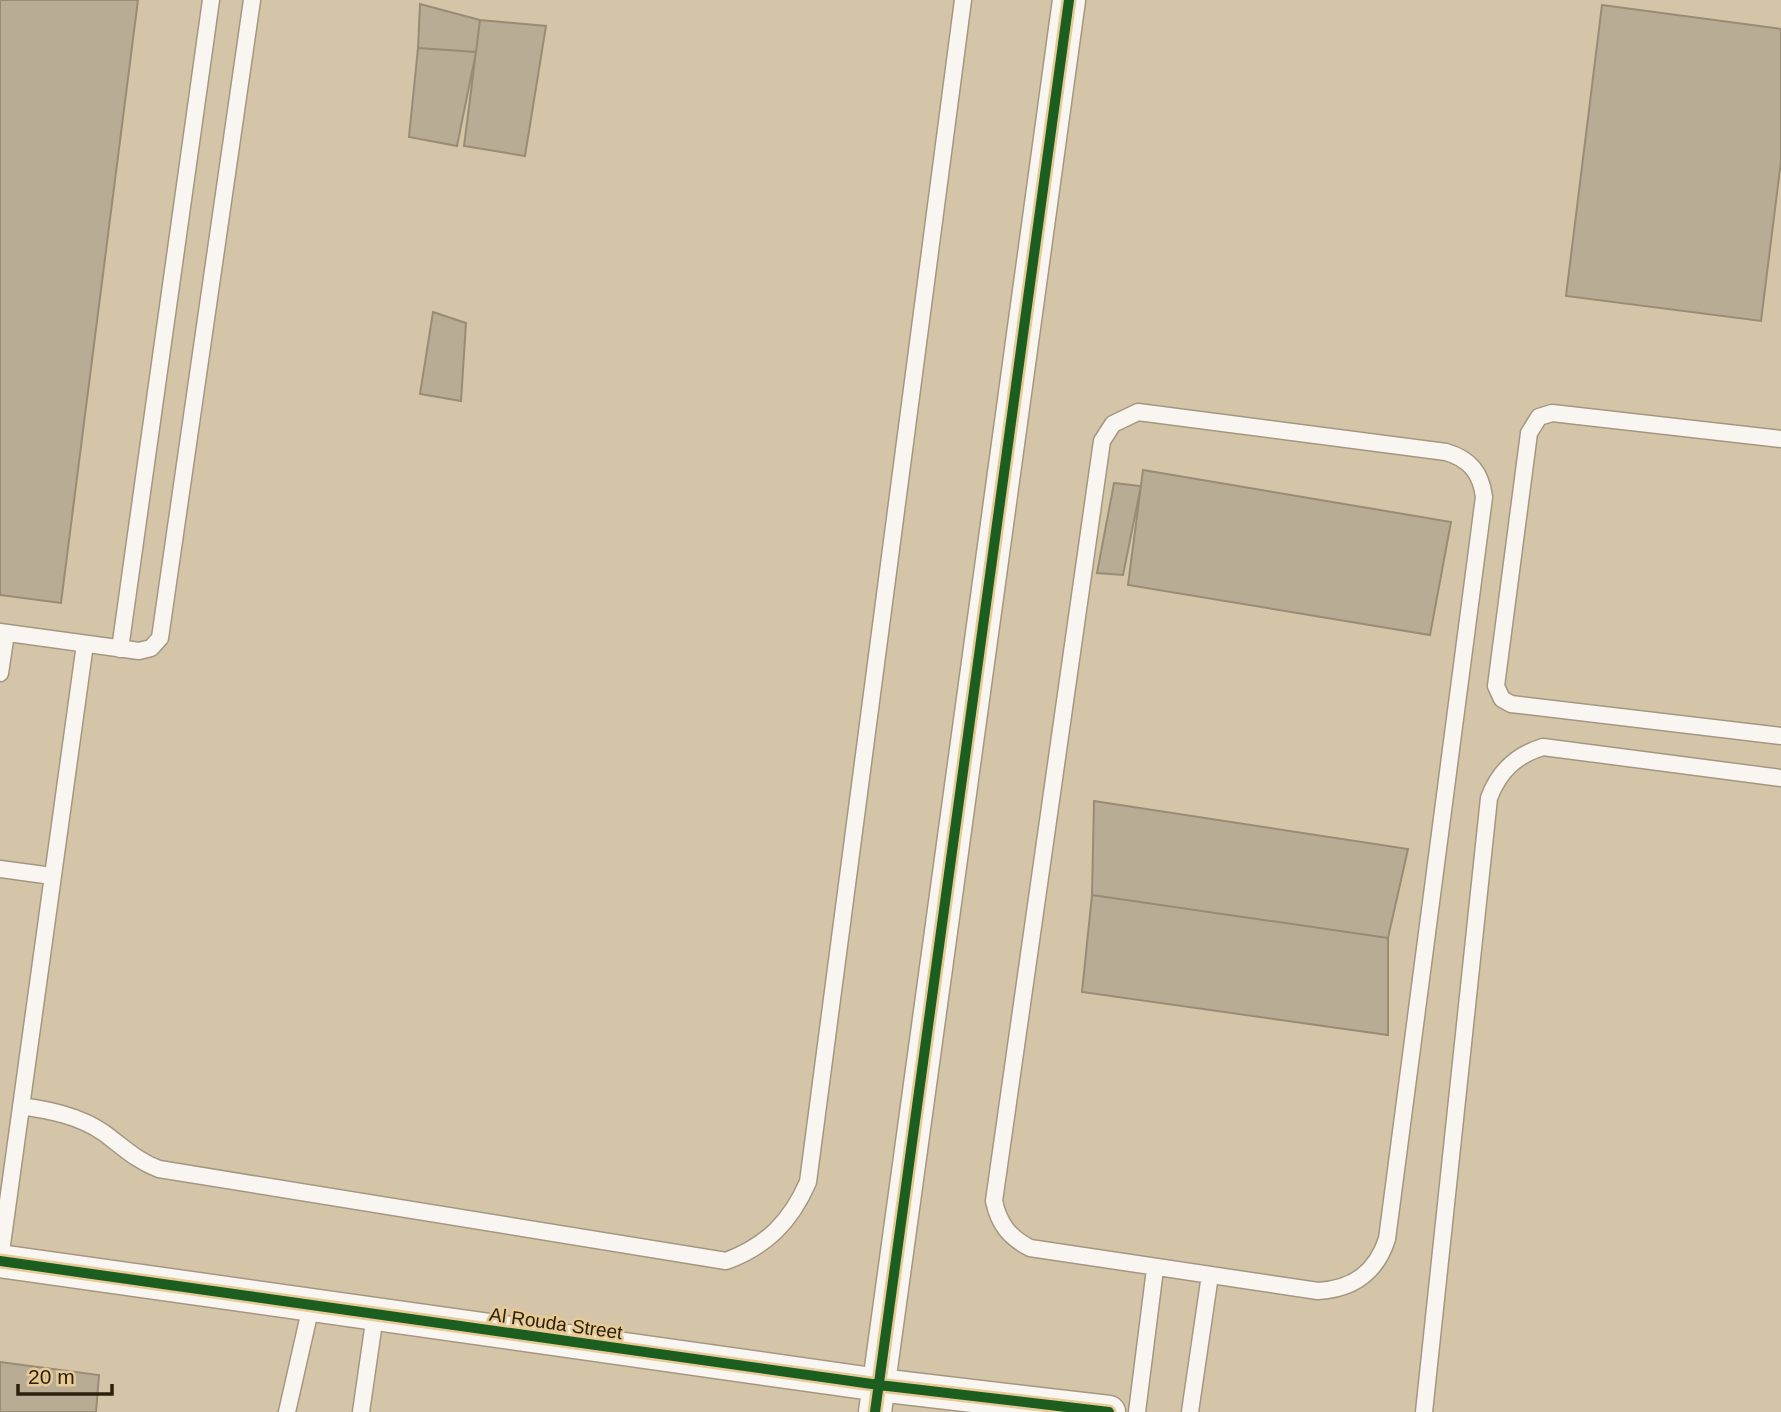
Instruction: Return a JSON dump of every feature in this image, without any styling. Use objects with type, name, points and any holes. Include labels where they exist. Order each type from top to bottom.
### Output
[{"type":"street","points":[[877,1399],[1069,0]]},
{"type":"street","name":"Al Rouda Street","points":[[0,1260],[374,1315],[877,1399],[1109,1412]]},
{"type":"lane","points":[[120,649],[211,0]]},
{"type":"lane","points":[[0,673],[3,633],[139,651],[151,648],[160,638],[252,0]]},
{"type":"lane","points":[[21,1106],[84,1122],[104,1132],[142,1163],[159,1169],[726,1261],[760,1245],[787,1221],[808,1182],[962,0]]},
{"type":"lane","points":[[1138,412],[1447,452],[1458,455],[1477,472],[1484,497],[1388,1240],[1383,1253],[1367,1274],[1345,1288],[1332,1291],[1318,1292],[1210,1275],[1155,1269],[1030,1248],[1009,1234],[1001,1224],[993,1201],[1102,441],[1113,424],[1138,412]]},
{"type":"lane","points":[[1781,439],[1552,413],[1539,417],[1529,433],[1496,686],[1502,699],[1511,704],[1781,736]]},
{"type":"lane","points":[[0,1260],[85,644]]},
{"type":"lane","points":[[1424,1412],[1489,798],[1493,786],[1508,766],[1518,758],[1543,747],[1781,778]]},
{"type":"lane","points":[[0,869],[52,876]]},
{"type":"lane","points":[[1137,1412],[1155,1269]]},
{"type":"lane","points":[[1190,1412],[1210,1275]]},
{"type":"lane","points":[[287,1412],[311,1306]]},
{"type":"lane","points":[[361,1412],[374,1315]]},
{"type":"building","points":[[0,0],[138,0],[61,603],[0,595]]},
{"type":"building","points":[[420,4],[480,20],[476,52],[418,48]]},
{"type":"building","points":[[1602,5],[1781,29],[1781,161],[1761,321],[1566,296]]},
{"type":"building","points":[[480,20],[546,26],[525,156],[464,146]]},
{"type":"building","points":[[418,48],[476,52],[457,146],[409,137]]},
{"type":"building","points":[[433,312],[466,323],[461,401],[420,394]]},
{"type":"building","points":[[1143,470],[1451,522],[1430,635],[1128,585]]},
{"type":"building","points":[[1114,483],[1141,486],[1123,575],[1097,573]]},
{"type":"building","points":[[1094,801],[1408,849],[1388,938],[1092,895]]},
{"type":"building","points":[[1092,895],[1388,938],[1388,1035],[1082,992]]},
{"type":"building","points":[[0,1362],[99,1375],[96,1412],[0,1412]]},
{"type":"cycle path","points":[[875,1412],[1069,0]]},
{"type":"cycle path","points":[[0,1261],[879,1385],[1109,1412]]}]
